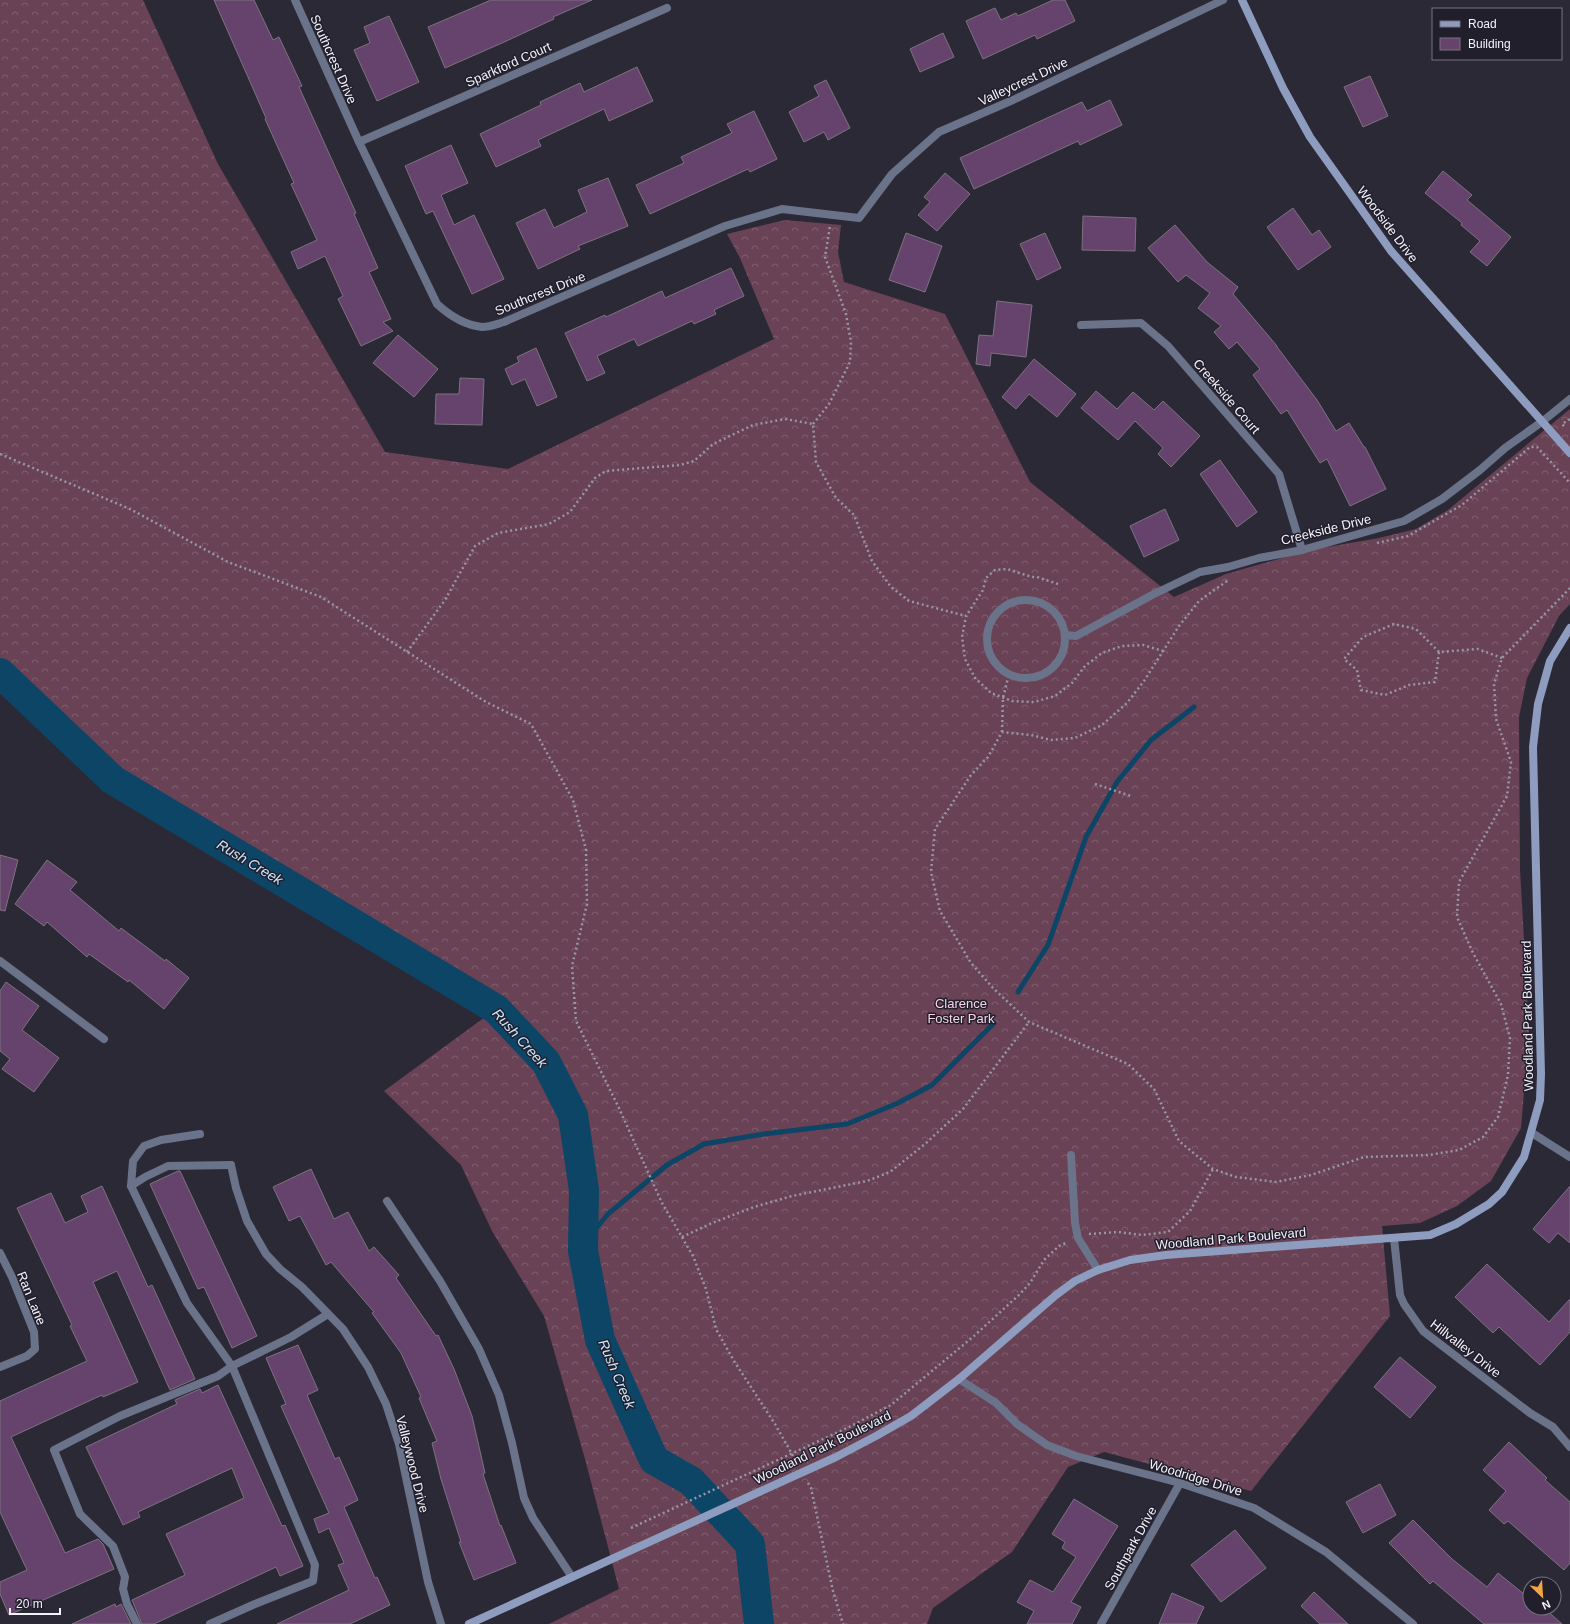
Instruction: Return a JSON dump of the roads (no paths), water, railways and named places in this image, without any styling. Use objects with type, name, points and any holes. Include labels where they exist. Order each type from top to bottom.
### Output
[{"type":"street","name":"Southcrest Drive","points":[[295,0],[359,142],[437,304],[448,314],[463,322],[483,327],[504,322],[725,226],[782,209],[859,218]]},
{"type":"street","name":"Valleycrest Drive","points":[[859,218],[892,174],[939,132],[1013,100],[1223,0]]},
{"type":"street","name":"Woodside Drive","points":[[1242,0],[1283,88],[1310,137],[1391,251],[1544,421],[1570,453]]},
{"type":"street","name":"Sparkford Court","points":[[359,142],[667,8]]},
{"type":"street","name":"Creekside Court","points":[[1081,325],[1141,323],[1168,346],[1279,474],[1302,550]]},
{"type":"street","name":"Creekside Drive","points":[[1065,635],[1076,636],[1154,594],[1200,572],[1228,567],[1259,558],[1302,550],[1404,521],[1442,499],[1480,470],[1505,448],[1544,421],[1570,399]]},
{"type":"street","points":[[1020,600],[1030,600],[1041,603],[1050,608],[1057,616],[1065,635],[1061,656],[1046,671],[1037,676],[1018,677],[1009,674],[995,663],[987,646],[989,625],[994,616],[1001,608],[1020,600]]},
{"type":"street","name":"Woodland Park Boulevard","points":[[469,1624],[836,1457],[911,1416],[959,1379],[1056,1294],[1075,1281],[1098,1270],[1130,1260],[1166,1255],[1430,1235],[1456,1224],[1489,1204],[1502,1192],[1524,1157],[1532,1133],[1540,1100],[1541,1074],[1533,747],[1538,704],[1550,662],[1570,628]]},
{"type":"street","points":[[0,961],[104,1039]]},
{"type":"street","points":[[1532,1133],[1570,1157]]},
{"type":"street","points":[[200,1134],[162,1140],[144,1146],[133,1161],[131,1186],[187,1303],[232,1366],[315,1564],[313,1581],[210,1624]]},
{"type":"street","points":[[1071,1155],[1075,1223],[1078,1238],[1098,1270]]},
{"type":"street","name":"Valleywood Drive","points":[[131,1186],[145,1177],[168,1166],[231,1165],[236,1188],[248,1221],[266,1254],[280,1269],[302,1287],[343,1329],[368,1367],[386,1404],[399,1444],[428,1582],[441,1624]]},
{"type":"street","points":[[387,1201],[440,1281],[480,1349],[500,1395],[524,1498],[533,1518],[572,1577]]},
{"type":"street","name":"Hillvalley Drive","points":[[1394,1238],[1400,1295],[1404,1304],[1423,1331],[1530,1413],[1553,1427],[1570,1447]]},
{"type":"street","name":"Ran Lane","points":[[0,1253],[34,1332],[34,1349],[31,1353],[0,1367]]},
{"type":"street","points":[[137,1624],[127,1604],[123,1589],[125,1577],[112,1546],[80,1514],[54,1450],[120,1416],[218,1376],[232,1366],[291,1337],[328,1314]]},
{"type":"street","name":"Woodridge Drive","points":[[959,1379],[996,1403],[1017,1424],[1047,1445],[1076,1456],[1180,1483],[1254,1508],[1326,1552],[1408,1622]]},
{"type":"street","name":"Southpark Drive","points":[[1101,1624],[1180,1483]]},
{"type":"waterway","name":"Rush Creek","points":[[0,673],[113,780],[496,1009],[546,1062],[573,1115],[584,1190],[583,1251],[600,1340],[654,1460],[691,1481],[750,1544],[759,1624]]},
{"type":"waterway","points":[[1018,992],[1048,945],[1086,837],[1117,782],[1151,740],[1194,707]]},
{"type":"waterway","points":[[583,1244],[608,1214],[667,1165],[704,1144],[764,1134],[847,1124],[898,1103],[932,1085],[994,1023]]},
{"type":"park label","name":"Clarence Foster Park","points":[[961,1010]]}]
